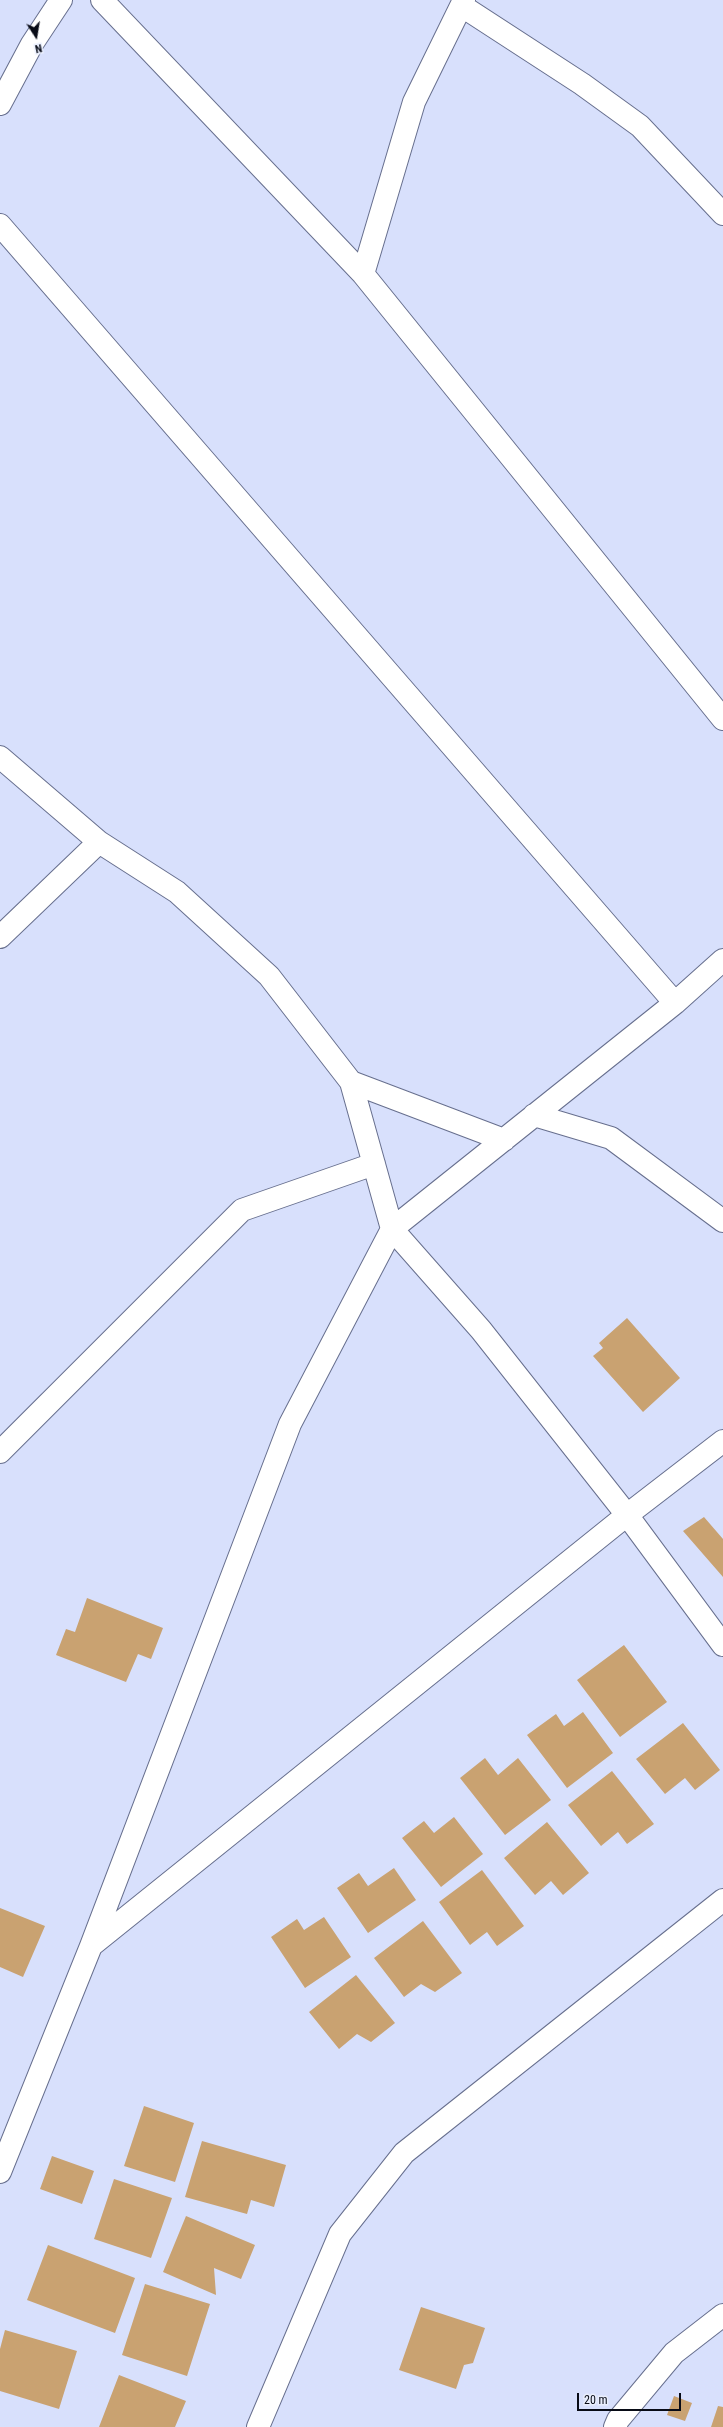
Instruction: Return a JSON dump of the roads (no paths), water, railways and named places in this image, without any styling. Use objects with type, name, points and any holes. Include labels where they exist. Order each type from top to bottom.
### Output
[{"type":"street","points":[[1,101],[32,44],[62,0]]},
{"type":"street","points":[[102,0],[363,274],[723,719]]},
{"type":"street","points":[[363,274],[414,102],[463,3],[582,84],[640,126],[723,214]]},
{"type":"street","points":[[0,225],[675,1003]]},
{"type":"street","points":[[0,756],[99,842],[177,892],[269,976],[351,1082],[392,1229],[481,1330],[627,1516],[723,1645]]},
{"type":"street","points":[[0,936],[99,842]]},
{"type":"street","points":[[0,2172],[91,1946],[290,1424],[392,1229],[675,1003],[723,960]]},
{"type":"street","points":[[351,1082],[504,1140]]},
{"type":"street","points":[[534,1115],[611,1138],[723,1221]]},
{"type":"street","points":[[0,1452],[242,1210],[374,1164]]},
{"type":"street","points":[[91,1946],[627,1516],[723,1441]]},
{"type":"street","points":[[258,2427],[340,2234],[404,2153],[723,1900]]},
{"type":"street","points":[[615,2427],[618,2420],[674,2353],[722,2318]]}]
